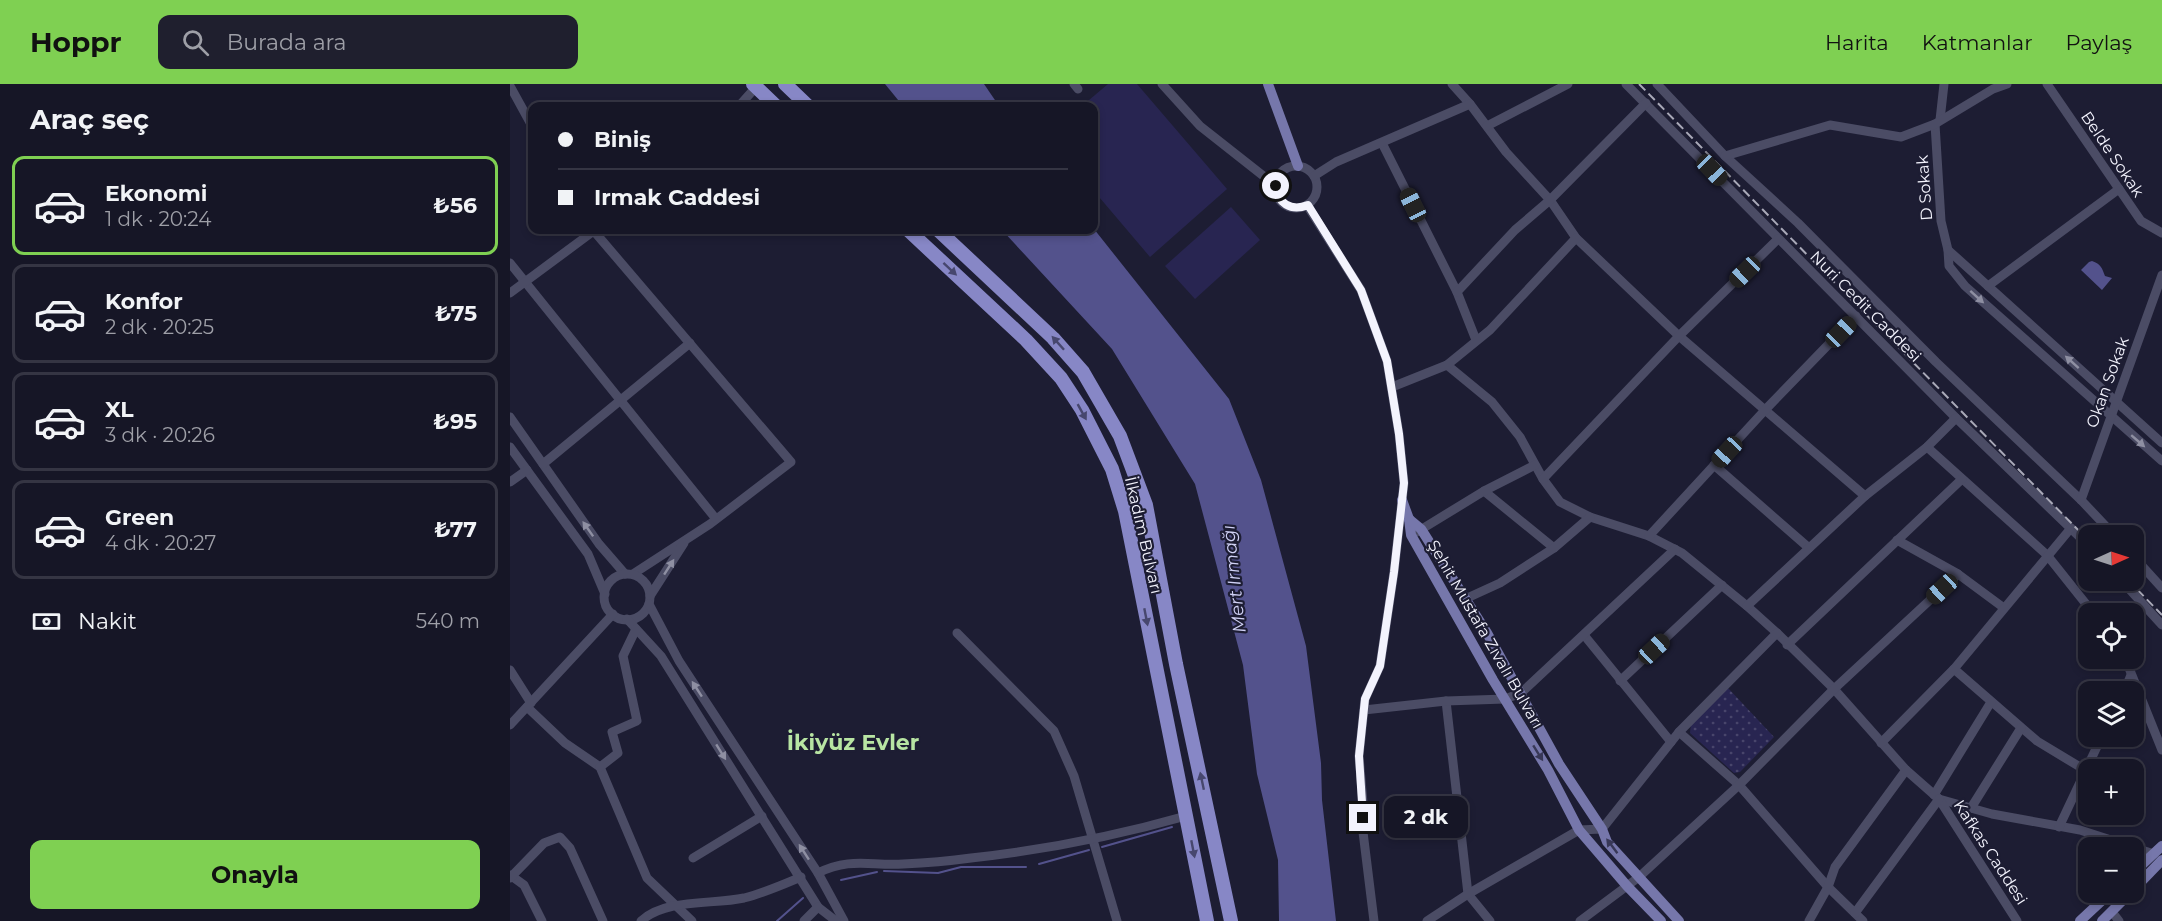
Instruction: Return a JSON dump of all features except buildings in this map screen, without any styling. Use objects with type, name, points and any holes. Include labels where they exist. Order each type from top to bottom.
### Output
[{"type":"highway","points":[[785,84],[804,102]]},
{"type":"highway","points":[[754,86],[772,102]]},
{"type":"highway","name":"İlkadım Bulvarı","points":[[912,234],[1026,340],[1061,378],[1082,410],[1112,469],[1125,511],[1207,921]]},
{"type":"highway","name":"İlkadım Bulvarı","points":[[942,234],[1053,338],[1083,372],[1120,436],[1146,505],[1176,663],[1231,921]]},
{"type":"main road","points":[[1268,84],[1298,166]]},
{"type":"main road","name":"Şehit Mustafa Zıvalı Bulvarı","points":[[1402,500],[1409,519],[1505,699],[1548,770],[1579,830],[1660,921]]},
{"type":"main road","name":"Şehit Mustafa Zıvalı Bulvarı","points":[[1416,532],[1487,633],[1558,764],[1602,829],[1607,842],[1678,921]]},
{"type":"main road","points":[[2144,865],[2159,854]]},
{"type":"main road","points":[[2144,875],[2159,854]]},
{"type":"main road","points":[[2080,921],[2099,903]]},
{"type":"main road","points":[[2102,921],[2115,917],[2124,903]]},
{"type":"street","points":[[1162,84],[1200,126],[1276,186]]},
{"type":"street","points":[[1487,126],[1568,84]]},
{"type":"street","name":"Nuri Cedit Caddesi","points":[[1626,84],[1956,418],[2078,535]]},
{"type":"street","points":[[1657,84],[1725,156],[1798,223],[1936,362],[2105,525]]},
{"type":"street","name":"D Sokak","points":[[1944,84],[1938,122],[1941,220],[1949,266],[1965,286],[2162,461]]},
{"type":"street","points":[[1725,156],[1830,125],[1901,137],[1938,122],[1994,89],[2007,84]]},
{"type":"street","name":"Belde Sokak","points":[[2047,84],[2141,221],[2162,233]]},
{"type":"street","points":[[1456,85],[1506,152],[1550,200],[1576,238],[1679,336],[1865,496]]},
{"type":"street","points":[[510,86],[528,119]]},
{"type":"street","points":[[742,102],[754,86]]},
{"type":"street","points":[[1457,292],[1515,230],[1550,200],[1646,103]]},
{"type":"street","points":[[1314,176],[1336,162],[1470,104]]},
{"type":"street","points":[[1382,143],[1457,292],[1476,340]]},
{"type":"street","points":[[1298,166],[1310,171],[1317,182],[1316,195],[1308,205],[1295,208],[1283,203],[1276,192],[1276,186],[1277,179],[1285,169],[1298,166]]},
{"type":"street","points":[[1988,286],[2119,189]]},
{"type":"street","points":[[1308,205],[1361,290],[1387,361],[1399,434],[1404,483],[1380,666],[1365,699],[1359,756],[1363,832],[1374,921]]},
{"type":"street","points":[[510,293],[589,234]]},
{"type":"street","points":[[597,234],[791,462],[716,519],[629,574],[612,580],[605,594]]},
{"type":"street","points":[[1392,387],[1447,365],[1490,330],[1576,238]]},
{"type":"street","points":[[1543,479],[1679,336],[1778,239]]},
{"type":"street","points":[[1948,250],[2162,443]]},
{"type":"street","points":[[510,263],[716,519]]},
{"type":"street","name":"Okan Sokak","points":[[2081,500],[2162,275]]},
{"type":"street","points":[[1649,536],[1765,410],[1856,316]]},
{"type":"street","points":[[543,464],[690,343]]},
{"type":"street","points":[[1447,365],[1492,402],[1520,437],[1543,479],[1560,502],[1590,517],[1649,536],[1675,549],[1722,585],[1777,633],[1834,689],[1906,770],[1936,797],[1992,814],[2079,830],[2159,854]]},
{"type":"street","points":[[510,417],[599,544],[629,574],[645,582],[650,600],[679,661],[818,873],[844,921]]},
{"type":"street","points":[[1747,606],[1865,496],[1927,447],[1956,418]]},
{"type":"street","points":[[510,447],[588,554],[605,594],[605,601],[613,614],[627,619],[661,656],[818,907],[836,921]]},
{"type":"street","points":[[1927,447],[2047,555],[2085,603]]},
{"type":"street","points":[[1416,532],[1484,491],[1535,465]]},
{"type":"street","points":[[1714,465],[1809,548]]},
{"type":"street","points":[[510,482],[527,470]]},
{"type":"street","points":[[1787,645],[1962,479]]},
{"type":"street","points":[[1484,491],[1554,548]]},
{"type":"street","points":[[1465,599],[1500,583],[1554,548],[1590,517]]},
{"type":"street","points":[[1881,743],[1954,669],[2071,528]]},
{"type":"street","points":[[627,619],[640,615],[687,538]]},
{"type":"street","points":[[1897,540],[1958,574],[2004,608]]},
{"type":"street","points":[[1364,710],[1446,701],[1505,699],[1521,693],[1675,549]]},
{"type":"street","points":[[2144,568],[2162,588]]},
{"type":"street","points":[[1580,921],[1639,877],[1738,785],[1834,689],[1958,574]]},
{"type":"street","points":[[1620,681],[1722,585]]},
{"type":"street","points":[[2131,591],[2162,625]]},
{"type":"street","points":[[510,725],[613,614]]},
{"type":"street","points":[[600,767],[618,753],[612,732],[637,721],[623,657],[636,629]]},
{"type":"street","points":[[957,633],[1054,730],[1074,776],[1117,921]]},
{"type":"street","points":[[1427,921],[1468,894],[1579,830],[1602,829],[1679,732],[1777,633]]},
{"type":"street","points":[[1584,635],[1671,742]]},
{"type":"street","points":[[1954,669],[2037,741],[2078,766]]},
{"type":"street","points":[[2130,669],[2162,750]]},
{"type":"street","points":[[510,670],[529,705],[565,743],[600,767],[647,878],[692,921]]},
{"type":"street","points":[[2129,681],[2132,675]]},
{"type":"street","points":[[1446,701],[1468,894],[1490,921]]},
{"type":"street","points":[[1855,913],[1936,797],[1991,702]]},
{"type":"street","points":[[1971,808],[2021,728]]},
{"type":"street","points":[[1679,732],[1738,785],[1828,887],[1863,921]]},
{"type":"street","points":[[1809,921],[1828,887],[1835,867],[1906,770]]},
{"type":"street","points":[[2060,826],[2078,786]]},
{"type":"street","name":"Kafkas Caddesi","points":[[1936,797],[2017,921]]},
{"type":"street","points":[[693,858],[762,816]]},
{"type":"street","points":[[818,873],[830,867],[852,862],[902,864],[971,858],[1139,830],[1186,816]]},
{"type":"street","points":[[542,921],[524,885],[511,876],[544,843],[560,837],[570,848],[603,921]]},
{"type":"street","points":[[641,921],[664,907],[743,898],[772,890],[801,877]]},
{"type":"street","points":[[804,921],[818,907]]},
{"type":"shaded area","points":[[1108,84],[1137,84],[1227,189],[1150,257],[1098,196],[1098,102],[1087,102]]},
{"type":"shaded area","points":[[1231,207],[1260,240],[1195,299],[1165,266]]},
{"type":"shaded area","points":[[1728,688],[1774,737],[1740,772],[1734,773],[1690,733],[1691,724]]},
{"type":"water","points":[[885,84],[984,84],[996,102],[900,102]]},
{"type":"water","name":"Mert Irmağı","points":[[1006,234],[1098,234],[1229,399],[1261,480],[1306,646],[1321,763],[1322,800],[1336,921],[1279,921],[1278,860],[1257,774],[1243,665],[1195,484],[1112,349]]},
{"type":"water","points":[[2092,261],[2101,267],[2105,276],[2112,278],[2102,290],[2081,270]]},
{"type":"waterway","points":[[1102,847],[1172,827]]},
{"type":"waterway","points":[[1039,864],[1089,850]]},
{"type":"waterway","points":[[884,871],[938,873],[961,867],[1026,867]]},
{"type":"waterway","points":[[841,880],[877,872]]},
{"type":"waterway","points":[[777,921],[803,898]]},
{"type":"railway","points":[[1639,84],[2078,530]]},
{"type":"railway","points":[[2139,591],[2162,615]]},
{"type":"district","name":"İkiyüz Evler","points":[[853,742]]},
{"type":"route","points":[[1276,186],[1276,192],[1283,203],[1295,208],[1308,205],[1361,290],[1387,361],[1399,434],[1404,483],[1394,572],[1380,666],[1365,699],[1359,756],[1363,818]]}]
